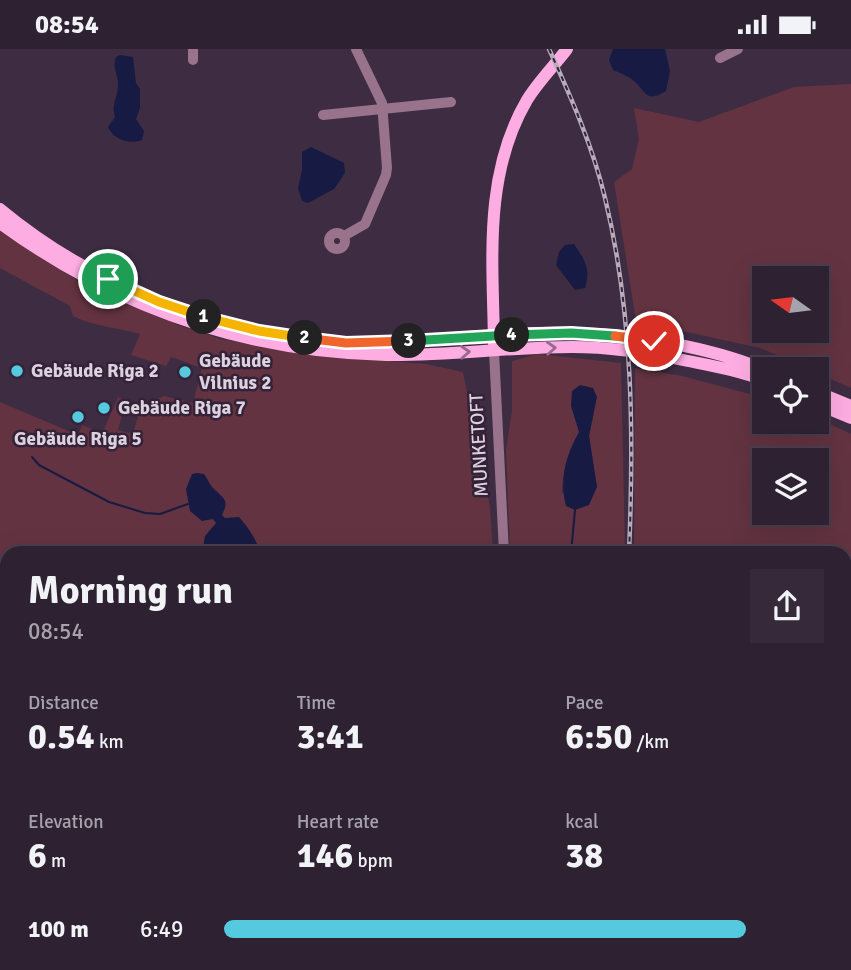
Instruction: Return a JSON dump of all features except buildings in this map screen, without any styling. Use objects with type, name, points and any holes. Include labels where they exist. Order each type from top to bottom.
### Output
[{"type":"main road","name":"MUNKETOFT","points":[[494,351],[491,263],[494,207],[500,166],[528,99],[567,49]]},
{"type":"main road","points":[[0,209],[61,252],[108,279],[159,302],[259,331],[346,343],[571,333],[607,334],[654,341],[752,366]]},
{"type":"main road","points":[[0,223],[55,260],[155,311],[257,341],[344,353],[386,355],[572,347],[608,348],[706,364],[752,377]]},
{"type":"main road","points":[[829,397],[851,406]]},
{"type":"main road","points":[[829,409],[851,418]]},
{"type":"street","points":[[344,236],[365,224],[386,176],[380,97],[356,49]]},
{"type":"street","points":[[720,58],[738,49]]},
{"type":"street","points":[[323,115],[451,101]]},
{"type":"street","name":"MUNKETOFT","points":[[494,351],[504,546]]},
{"type":"shaded area","points":[[613,49],[665,49],[670,71],[666,91],[659,95],[647,95],[632,79],[613,70],[609,60]]},
{"type":"shaded area","points":[[120,55],[133,57],[136,83],[140,89],[140,108],[136,119],[144,131],[142,140],[127,141],[118,138],[108,127],[115,117],[118,83],[115,61]]},
{"type":"shaded area","points":[[851,84],[851,388],[829,378],[829,357],[781,357],[760,348],[636,321],[614,182],[632,169],[639,139],[634,108],[699,122],[794,87]]},
{"type":"shaded area","points":[[311,147],[344,163],[345,173],[334,189],[308,203],[302,201],[298,188],[302,152]]},
{"type":"shaded area","points":[[0,229],[81,283],[178,325],[221,339],[319,355],[426,364],[463,372],[490,507],[493,546],[0,546],[0,402],[78,435],[82,425],[92,429],[90,435],[100,438],[118,397],[126,401],[118,430],[133,434],[141,405],[164,396],[193,403],[202,368],[171,357],[166,366],[131,355],[140,334],[81,320],[73,316],[70,306],[0,268]]},
{"type":"shaded area","points":[[574,244],[587,270],[585,288],[575,290],[556,265],[559,252],[565,245]]},
{"type":"shaded area","points":[[538,354],[621,363],[625,546],[510,546],[506,450],[512,411],[512,361]],"holes":[[[593,417],[589,436],[597,487],[562,493],[564,471],[570,452],[579,434]]]},
{"type":"shaded area","points":[[635,368],[682,376],[752,395],[752,434],[829,434],[829,424],[851,434],[851,546],[634,546]]},
{"type":"shaded area","points":[[580,385],[593,388],[597,397],[589,436],[597,487],[589,505],[575,510],[566,506],[563,487],[567,459],[579,432],[571,406],[572,391]]},
{"type":"shaded area","points":[[192,474],[204,474],[223,498],[225,506],[222,515],[225,518],[239,517],[258,546],[203,546],[205,536],[216,523],[213,519],[202,521],[190,511],[186,489]]},
{"type":"waterway","points":[[32,457],[39,465],[109,502],[145,513],[160,514],[188,504]]},
{"type":"waterway","points":[[572,546],[575,510]]},
{"type":"railway","points":[[549,49],[588,141],[605,198],[614,241],[629,374],[629,546]]},
{"type":"place","name":"Gebäude Riga 2","points":[[17,371]]},
{"type":"place","name":"Gebäude Vilnius 2","points":[[185,372]]},
{"type":"place","name":"Gebäude Riga 7","points":[[104,408]]},
{"type":"place","name":"Gebäude Riga 5","points":[[78,417]]},
{"type":"route","points":[[108,279],[159,302],[205,317],[259,331],[346,343],[571,333],[607,334],[654,341]]}]
